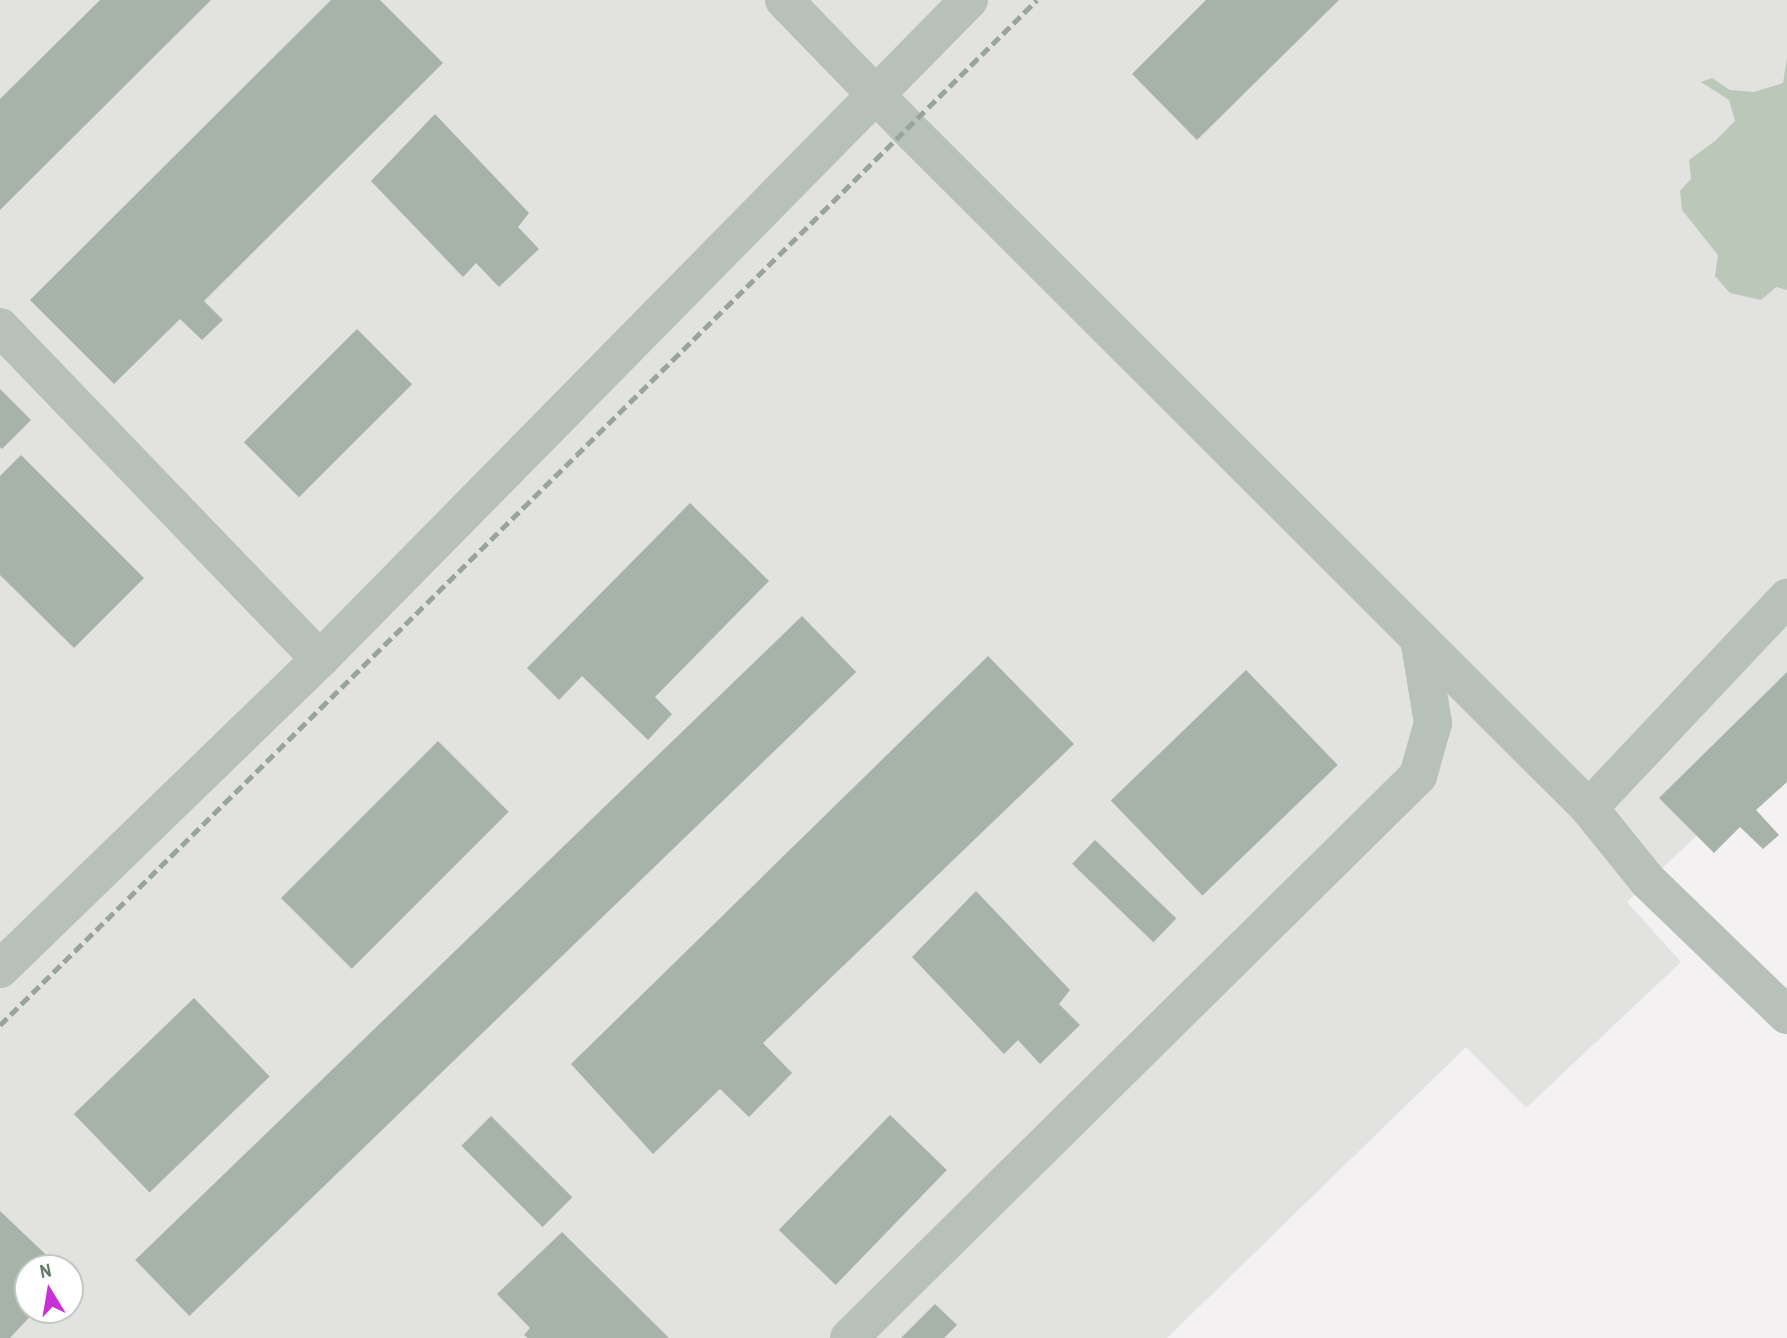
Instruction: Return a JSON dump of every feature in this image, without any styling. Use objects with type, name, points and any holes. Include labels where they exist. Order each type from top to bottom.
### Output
[{"type":"lane","points":[[784,0],[1589,808],[1648,881],[1787,1016]]},
{"type":"lane","points":[[0,968],[320,659],[969,0]]},
{"type":"lane","points":[[0,327],[320,659]]},
{"type":"lane","points":[[1589,808],[1787,598]]},
{"type":"lane","points":[[849,1338],[1418,776],[1433,723],[1419,638]]},
{"type":"shaded area","points":[[0,0],[1787,0],[1787,672],[1697,835],[1627,902],[1681,962],[1526,1108],[1466,1047],[1167,1338],[0,1338]]},
{"type":"shaded area","points":[[1787,59],[1787,290],[1776,287],[1761,300],[1730,293],[1715,276],[1718,255],[1682,210],[1680,191],[1691,179],[1689,160],[1715,141],[1735,121],[1729,100],[1701,82],[1712,78],[1730,90],[1754,92],[1783,83]]},
{"type":"building","points":[[100,0],[211,0],[0,210],[0,99]]},
{"type":"building","points":[[331,0],[380,0],[443,63],[204,301],[223,320],[202,340],[180,319],[114,384],[30,300]]},
{"type":"building","points":[[1206,0],[1339,0],[1197,140],[1132,74]]},
{"type":"building","points":[[435,114],[529,213],[518,227],[539,249],[499,287],[476,263],[463,277],[371,181]]},
{"type":"building","points":[[357,329],[412,384],[299,497],[244,442]]},
{"type":"building","points":[[0,389],[31,420],[2,449],[0,447]]},
{"type":"building","points":[[21,455],[144,578],[74,648],[0,575],[0,476]]},
{"type":"building","points":[[690,503],[769,581],[655,697],[672,714],[648,740],[582,676],[559,700],[527,668]]},
{"type":"building","points":[[802,616],[856,672],[189,1316],[135,1260]]},
{"type":"building","points":[[988,656],[1074,744],[763,1043],[792,1073],[749,1117],[720,1089],[653,1154],[571,1064]]},
{"type":"building","points":[[1246,670],[1338,765],[1202,896],[1111,801]]},
{"type":"building","points":[[1787,672],[1787,782],[1756,810],[1779,835],[1763,849],[1740,827],[1714,853],[1659,798]]},
{"type":"building","points":[[438,741],[509,812],[352,969],[281,898]]},
{"type":"building","points":[[1095,840],[1176,918],[1153,942],[1072,864]]},
{"type":"building","points":[[976,891],[1070,990],[1059,1004],[1080,1025],[1040,1064],[1018,1040],[1004,1054],[912,957]]},
{"type":"building","points":[[194,998],[270,1076],[150,1192],[74,1114]]},
{"type":"building","points":[[890,1115],[947,1170],[836,1285],[779,1230]]},
{"type":"building","points":[[491,1116],[572,1197],[543,1227],[461,1146]]},
{"type":"building","points":[[0,1211],[45,1254],[14,1254],[14,1324],[23,1324],[10,1338],[0,1338]]},
{"type":"building","points":[[562,1232],[669,1338],[528,1338],[524,1335],[530,1328],[497,1294]]},
{"type":"building","points":[[935,1304],[957,1325],[944,1338],[901,1338]]},
{"type":"railway","points":[[0,1025],[1037,0]]}]
